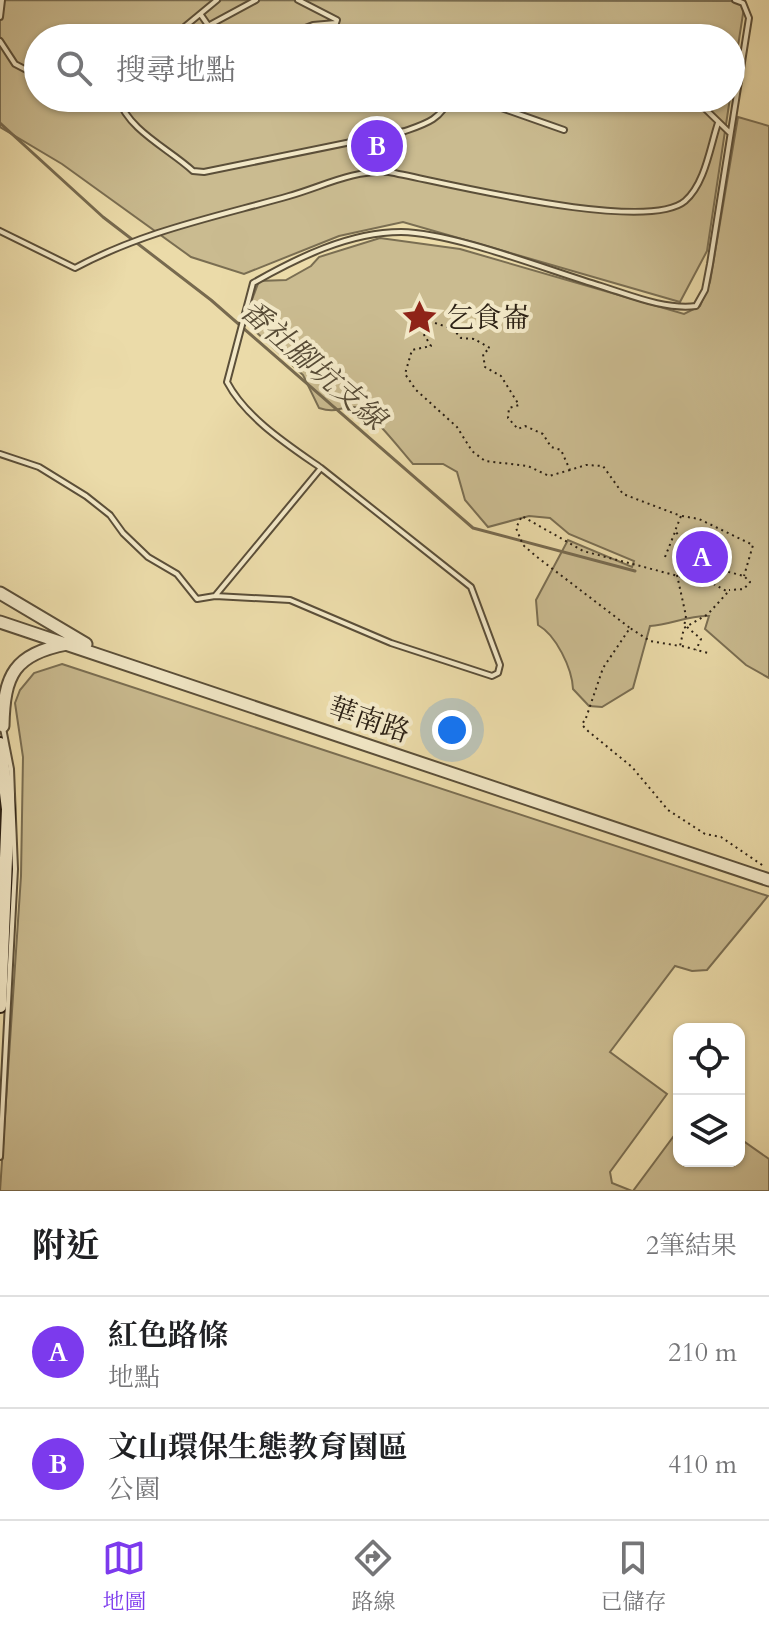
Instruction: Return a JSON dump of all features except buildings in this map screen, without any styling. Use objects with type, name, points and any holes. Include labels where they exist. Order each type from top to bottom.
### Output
[{"type":"main road","points":[[0,744],[8,809],[0,1006]]},
{"type":"street","points":[[0,593],[123,663]]},
{"type":"street","name":"華南路","points":[[0,622],[769,880]]},
{"type":"street","points":[[3,726],[4,692],[17,666],[39,650],[68,644]]},
{"type":"lane","points":[[0,17],[2,0]]},
{"type":"lane","points":[[189,24],[217,0]]},
{"type":"lane","points":[[212,24],[256,0]]},
{"type":"lane","points":[[298,0],[337,20],[336,23],[324,24]]},
{"type":"lane","points":[[735,0],[743,3],[749,18],[745,41]]},
{"type":"lane","points":[[201,15],[205,24]]},
{"type":"lane","points":[[0,41],[15,64],[24,69]]},
{"type":"lane","points":[[123,112],[193,171],[204,172],[405,131],[443,112]]},
{"type":"lane","points":[[517,112],[564,130]]},
{"type":"lane","points":[[707,112],[729,132]]},
{"type":"lane","points":[[0,454],[39,467],[86,496],[110,515],[123,533],[148,557],[177,574],[197,599],[215,596],[290,600],[391,643],[492,676],[498,673],[500,665],[484,615],[471,587],[283,441],[234,395],[227,382],[253,283],[338,243],[402,232],[446,240],[681,308],[696,306],[705,290],[710,264],[733,112]]},
{"type":"lane","points":[[0,231],[75,268],[120,244],[171,226],[293,195],[366,171],[389,172],[566,206],[650,213],[676,207],[687,199],[699,182],[718,123]]},
{"type":"lane","points":[[215,596],[321,468]]},
{"type":"lane","points":[[0,713],[11,769],[15,869],[0,1157]]},
{"type":"path","points":[[570,470],[561,450],[551,447],[543,434],[525,426],[518,429],[508,418],[509,408],[519,405],[501,376],[485,367],[483,354],[490,348],[474,339],[461,338],[453,329],[420,318],[418,325],[431,346],[412,350],[405,374],[416,390],[457,427],[472,451],[485,461],[528,466],[549,476],[570,470],[586,465],[603,466],[623,494],[681,516],[699,519],[753,545],[744,576]]},
{"type":"path","points":[[685,627],[708,614],[728,592],[703,578],[677,575],[583,551],[522,516],[516,528],[523,545],[567,584],[650,641],[708,653]]},
{"type":"path","points":[[665,557],[681,516]]},
{"type":"path","points":[[675,531],[687,545],[721,570],[744,576],[750,582],[748,587]]},
{"type":"path","points":[[677,575],[686,616],[680,646]]},
{"type":"path","points":[[729,590],[754,583]]},
{"type":"path","points":[[685,627],[701,639],[696,650]]},
{"type":"path","points":[[630,628],[603,668],[582,725],[618,754],[668,810],[682,821],[705,834],[721,837],[769,870]]},
{"type":"shaded area","points":[[0,0],[745,1],[741,24],[24,24],[24,112],[728,112],[707,251],[680,302],[403,222],[339,236],[244,274],[191,257],[62,164],[0,127]]},
{"type":"shaded area","points":[[738,117],[769,126],[769,678],[746,665],[705,629],[709,616],[694,617],[650,626],[633,688],[602,707],[589,706],[573,689],[570,672],[557,644],[538,625],[536,600],[568,540],[632,567],[634,561],[569,534],[550,518],[529,516],[488,527],[465,500],[457,472],[443,464],[413,464],[361,409],[319,408],[303,375],[244,321],[259,281],[286,280],[311,266],[319,257],[380,238],[460,249],[684,314],[700,306],[710,282]]},
{"type":"shaded area","points":[[62,664],[768,896],[707,970],[692,971],[675,966],[610,1052],[667,1094],[610,1172],[612,1183],[632,1191],[0,1191],[21,876],[23,757],[15,703],[20,690],[34,673]]},
{"type":"shaded area","points":[[673,1137],[673,1167],[745,1167],[745,1142],[769,1159],[769,1191],[633,1191]]},
{"type":"waterway","name":"番社腳坑支線","points":[[0,123],[103,217],[211,300],[473,528],[635,571]]},
{"type":"place","name":"文山環保生態教育園區","points":[[377,146]]},
{"type":"place","name":"乞食崙","points":[[420,318]]},
{"type":"place","name":"紅色路條","points":[[702,557]]}]
